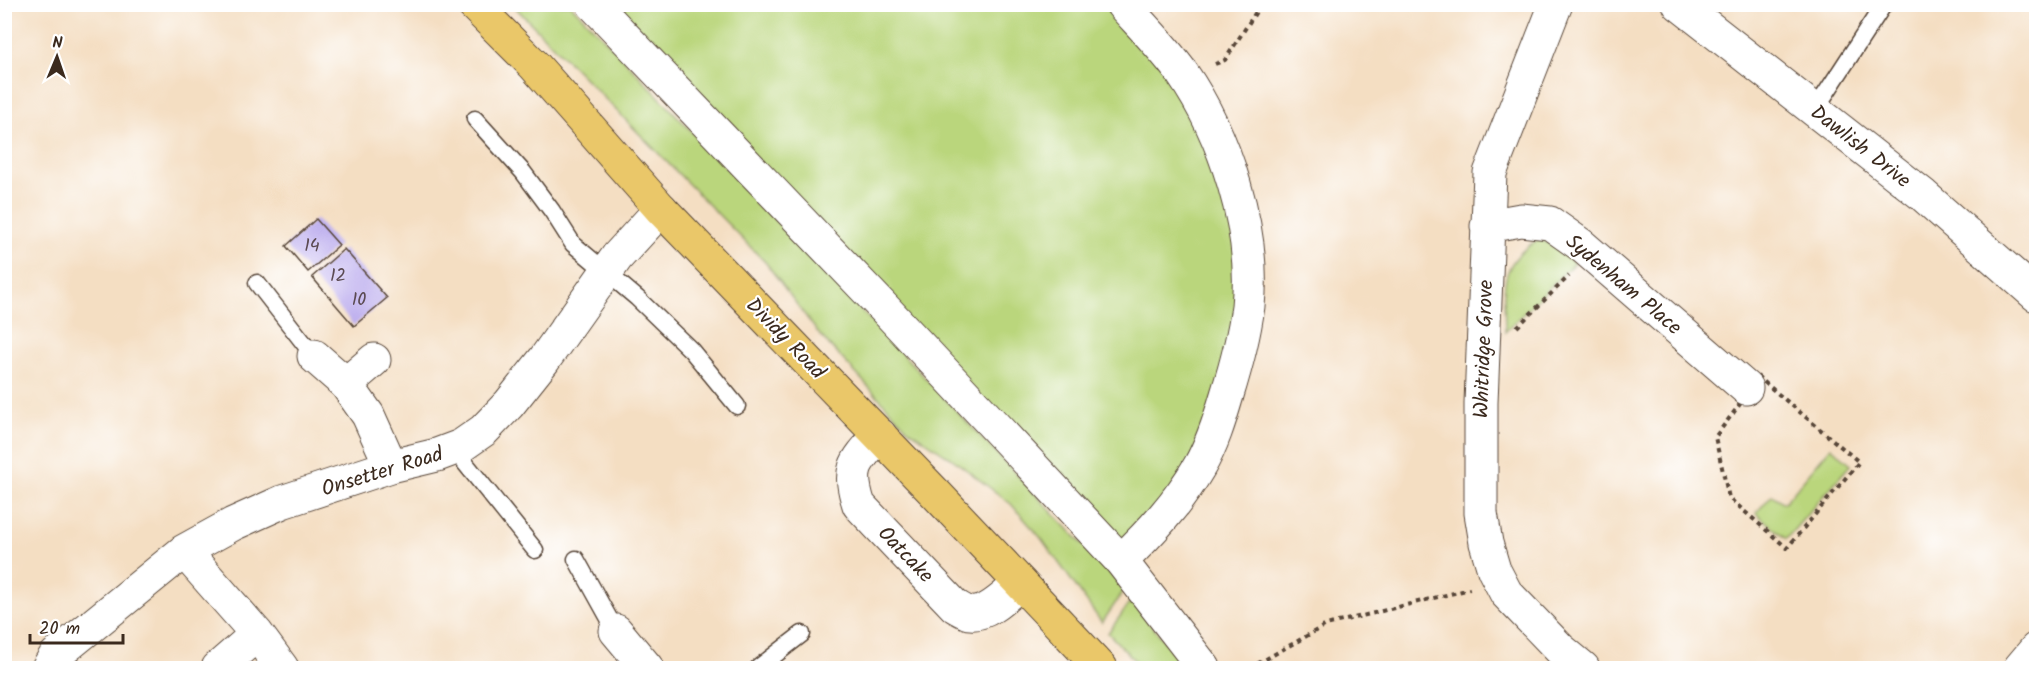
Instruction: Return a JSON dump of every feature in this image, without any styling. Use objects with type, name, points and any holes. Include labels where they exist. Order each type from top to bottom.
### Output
[{"type":"main road","name":"Dividy Road","points":[[473,4],[534,65],[662,209],[1101,669]]},
{"type":"street","points":[[1121,561],[1154,528],[1179,497],[1200,465],[1220,420],[1233,378],[1248,305],[1245,243],[1232,179],[1220,144],[1183,75],[1155,39],[1122,4]]},
{"type":"street","name":"Whitridge Grove","points":[[1556,4],[1490,173],[1482,362],[1481,513],[1494,570],[1506,593],[1524,615],[1583,669]]},
{"type":"street","name":"Dawlish Drive","points":[[1679,4],[1923,195],[2037,295]]},
{"type":"street","points":[[610,10],[1121,561],[1204,669]]},
{"type":"street","name":"Onsetter Road","points":[[48,669],[56,655],[184,551],[233,524],[282,502],[391,466],[437,455],[461,446],[484,430],[509,404],[544,360],[617,257],[662,209]]},
{"type":"street","name":"Sydenham Place","points":[[1487,226],[1521,220],[1550,223],[1592,255],[1743,396]]},
{"type":"street","points":[[314,356],[346,384],[368,415],[391,466]]},
{"type":"street","points":[[346,384],[374,360]]},
{"type":"street","name":"Oatcake","points":[[880,435],[862,454],[853,471],[854,488],[859,505],[955,606],[969,613],[984,610],[1020,583]]},
{"type":"street","points":[[184,551],[257,634],[282,669]]},
{"type":"street","points":[[616,631],[641,667]]},
{"type":"street","points":[[218,669],[257,634]]},
{"type":"street","points":[[2020,669],[2037,649]]},
{"type":"lane","points":[[1815,110],[1884,4]]},
{"type":"lane","points":[[475,119],[524,172],[573,244],[637,298],[691,350],[737,406]]},
{"type":"lane","points":[[257,283],[314,356]]},
{"type":"lane","points":[[453,448],[535,550]]},
{"type":"lane","points":[[576,559],[616,631]]},
{"type":"lane","points":[[758,669],[801,634]]},
{"type":"path","points":[[1183,75],[1224,60],[1261,4]]},
{"type":"path","points":[[1482,362],[1592,255]]},
{"type":"path","points":[[1757,376],[1859,462],[1787,548],[1729,498],[1715,437],[1743,396],[1757,376]]},
{"type":"path","points":[[1250,669],[1326,625],[1500,582]]},
{"type":"green space","points":[[629,4],[1112,5],[1183,75],[1248,271],[1220,420],[1121,561],[609,22]]},
{"type":"green space","points":[[513,5],[571,5],[610,45],[1125,589],[1102,623],[1041,538],[1011,504],[908,429],[819,334],[766,263]]},
{"type":"green space","points":[[1539,239],[1557,247],[1574,263],[1505,332],[1504,290],[1509,268],[1525,249]]},
{"type":"green space","points":[[1831,447],[1851,464],[1786,539],[1756,513],[1772,495],[1784,503]]},
{"type":"green space","points":[[1131,601],[1187,668],[1142,668],[1108,633]]},
{"type":"building","points":[[316,219],[339,245],[308,272],[286,246]]},
{"type":"building","points":[[344,249],[387,298],[354,326],[312,277]]}]
